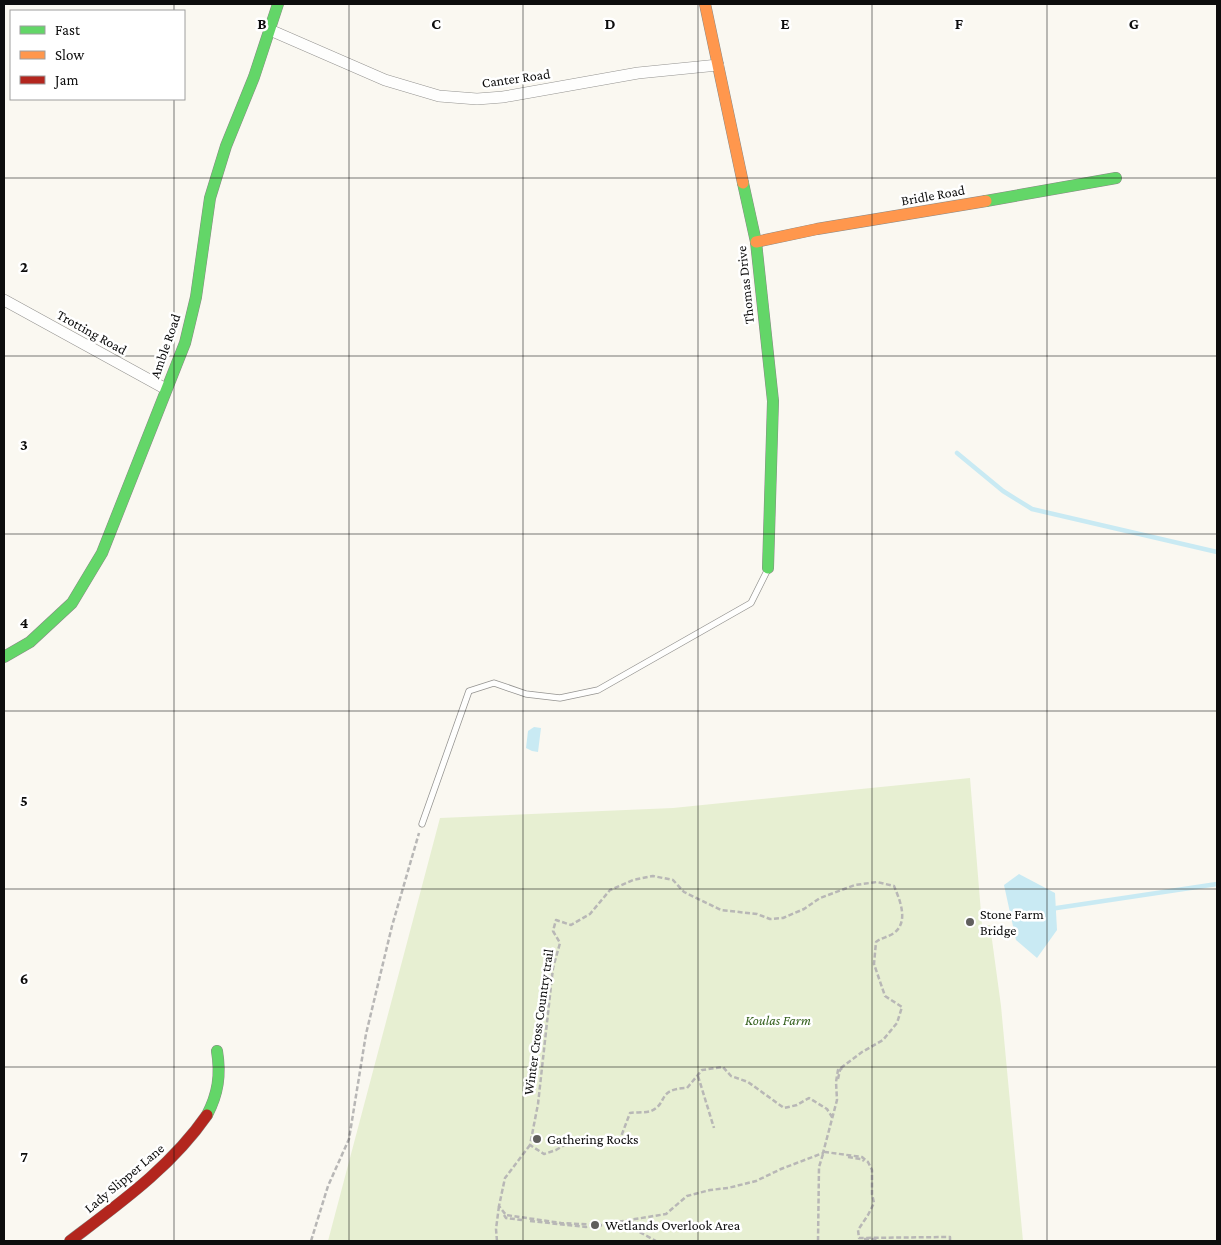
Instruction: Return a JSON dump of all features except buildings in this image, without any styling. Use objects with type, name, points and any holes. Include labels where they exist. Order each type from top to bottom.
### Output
[{"type":"street","name":"Amble Road","points":[[4,657],[30,642],[72,603],[102,553],[185,343],[196,297],[210,198],[226,146],[254,77],[278,4]]},
{"type":"street","name":"Thomas Drive","points":[[705,4],[756,242],[773,401],[768,568]]},
{"type":"street","name":"Canter Road","points":[[270,30],[385,80],[439,96],[477,99],[503,97],[638,74],[718,65]]},
{"type":"street","name":"Bridle Road","points":[[756,242],[817,229],[914,214],[1116,178]]},
{"type":"street","name":"Trotting Road","points":[[4,300],[166,389]]},
{"type":"street","name":"Lady Slipper Lane","points":[[70,1241],[157,1173],[192,1136],[208,1112],[216,1095],[220,1078],[218,1051]]},
{"type":"lane","points":[[422,824],[469,691],[494,683],[526,694],[560,698],[598,690],[751,603],[768,568]]},
{"type":"path","points":[[311,1241],[328,1186],[349,1139],[366,1034],[392,926],[422,824]]},
{"type":"path","points":[[496,1241],[499,1208],[505,1178],[530,1145],[538,1104],[553,968],[560,943],[553,931],[556,920],[571,925],[590,914],[610,890],[633,880],[652,876],[673,880],[684,892],[721,910],[756,914],[770,919],[783,918],[820,898],[855,885],[877,882],[894,886],[900,901],[902,921],[894,933],[876,942],[874,964],[885,996],[902,1007],[897,1023],[883,1040],[862,1052],[838,1070],[836,1082],[837,1100],[818,1167],[818,1241]]},
{"type":"path","name":"Winter Cross Country trail","points":[[499,1208],[505,1176],[529,1145],[534,1123],[553,966],[559,944],[553,931],[556,920],[571,925],[590,913],[610,890],[634,880],[653,876],[674,879],[685,891],[721,910],[756,914],[770,918],[785,917],[820,897],[850,886],[878,881],[894,885],[901,900],[903,921],[895,934],[876,942],[875,964],[886,995],[903,1007],[897,1024],[884,1040],[862,1053],[840,1070],[837,1082],[838,1099],[825,1152],[862,1157],[868,1162],[872,1170],[874,1203],[858,1230],[860,1238],[950,1237],[949,1241]]},
{"type":"path","points":[[530,1145],[544,1154],[556,1150],[573,1140],[584,1138],[607,1144],[619,1142],[630,1113],[650,1111],[657,1107],[667,1092],[676,1088],[687,1088],[702,1070],[723,1067],[731,1076],[748,1082],[784,1108],[797,1105],[809,1098],[827,1109],[832,1117]]},
{"type":"path","points":[[698,1076],[714,1128]]},
{"type":"path","points":[[499,1208],[506,1216],[561,1223],[599,1225],[666,1214],[687,1196],[756,1181],[823,1153],[861,1159],[871,1169],[872,1202],[868,1214],[857,1230],[859,1238],[948,1238],[949,1241]]},
{"type":"path","points":[[499,1208],[506,1218],[568,1226],[586,1227],[623,1223],[656,1241]]},
{"type":"green space","name":"Koulas Farm","points":[[970,778],[982,925],[990,925],[1001,1006],[1023,1241],[328,1241],[440,818],[673,808]]},
{"type":"water","points":[[534,727],[541,728],[538,752],[526,748],[528,731]]},
{"type":"water","points":[[1019,874],[1055,893],[1057,930],[1037,958],[1016,940],[1004,885]]},
{"type":"waterway","points":[[957,453],[1003,491],[1032,509],[1217,552]]},
{"type":"waterway","points":[[1050,909],[1217,884]]},
{"type":"traffic: fast","points":[[4,657],[30,642],[72,603],[102,553],[185,343],[196,297],[210,198],[226,146],[254,77],[278,4]]},
{"type":"traffic: fast","points":[[986,201],[1116,178]]},
{"type":"traffic: fast","points":[[743,183],[756,242],[773,401],[768,568]]},
{"type":"traffic: fast","points":[[207,1115],[214,1100],[218,1084],[217,1051]]},
{"type":"traffic: slow","points":[[705,4],[743,183]]},
{"type":"traffic: slow","points":[[756,242],[817,229],[986,201]]},
{"type":"traffic: jam","points":[[70,1241],[126,1198],[161,1168],[193,1134],[207,1115]]},
{"type":"place","name":"Stone Farm Bridge","points":[[970,922]]},
{"type":"place","name":"Gathering Rocks","points":[[537,1139]]},
{"type":"place","name":"Wetlands Overlook Area","points":[[595,1225]]}]
